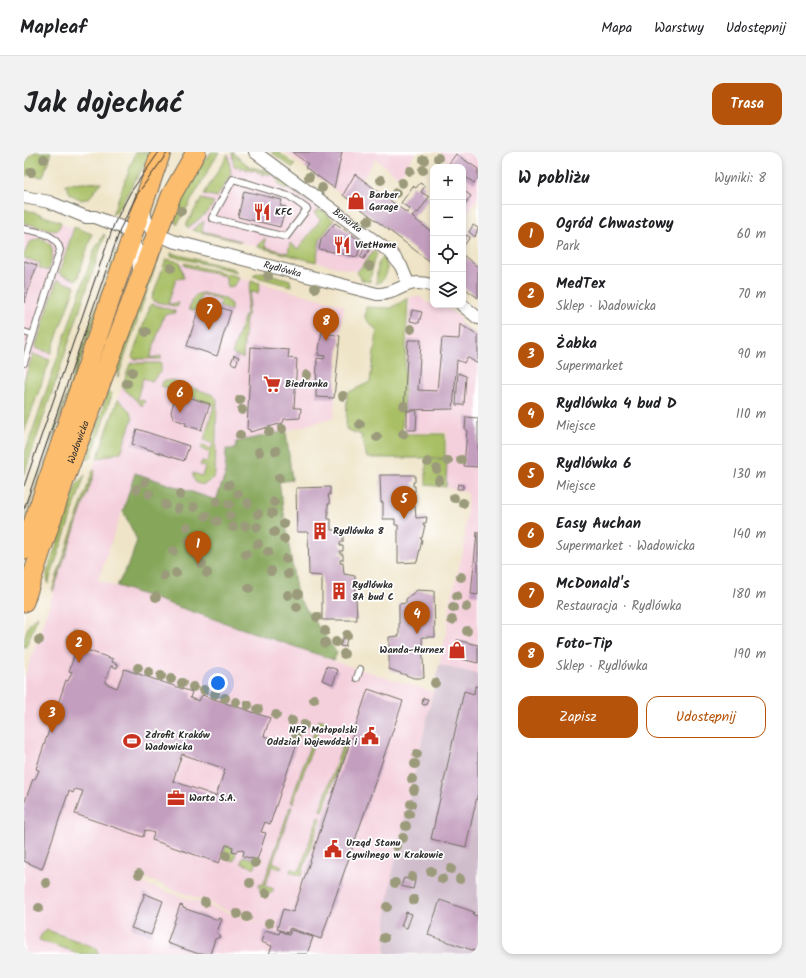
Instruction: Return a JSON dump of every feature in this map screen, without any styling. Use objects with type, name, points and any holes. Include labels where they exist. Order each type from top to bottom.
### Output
[{"type":"main road","name":"Wadowicka","points":[[24,550],[132,240],[161,152]]},
{"type":"main road","name":"Wadowicka","points":[[24,602],[65,478],[157,234],[174,190],[196,152]]},
{"type":"street","name":"Bonarka","points":[[255,152],[391,253],[401,266],[408,283]]},
{"type":"street","points":[[24,197],[48,202],[86,217],[95,217],[121,227],[132,240]]},
{"type":"street","name":"Wadowicka","points":[[144,203],[145,220],[150,229],[157,234]]},
{"type":"street","name":"Rydlówka","points":[[157,234],[173,241],[377,294],[388,293],[408,283]]},
{"type":"street","name":"Wadowicka","points":[[132,240],[138,257],[138,285]]},
{"type":"street","points":[[408,283],[420,283],[430,285]]},
{"type":"street","points":[[466,308],[478,318]]},
{"type":"lane","points":[[234,179],[289,196],[307,209],[286,237],[212,218],[234,179]]},
{"type":"lane","points":[[24,229],[50,236],[58,243],[60,250],[24,363]]},
{"type":"lane","points":[[24,332],[33,335]]},
{"type":"lane","points":[[357,678],[360,669]]},
{"type":"shaded area","points":[[285,152],[416,152],[399,177],[375,159],[350,201]]},
{"type":"shaded area","points":[[440,152],[473,152],[478,156],[478,198],[466,215],[466,164],[449,164]]},
{"type":"shaded area","points":[[228,154],[233,155],[251,168],[272,173],[374,251],[357,272],[188,229],[186,225]]},
{"type":"shaded area","points":[[24,209],[91,235],[24,433]]},
{"type":"shaded area","points":[[169,260],[344,305],[337,364],[334,417],[286,431],[236,442],[236,449],[226,449],[225,475],[217,500],[135,473],[98,580],[349,666],[433,692],[393,870],[384,954],[24,954],[24,678],[95,471],[93,470]],"holes":[[[145,878],[270,927],[144,884]]]},
{"type":"shaded area","points":[[410,297],[421,297],[427,303],[430,303],[430,308],[447,308],[461,318],[460,324],[478,336],[478,674],[439,665],[446,634],[451,598],[464,549],[468,493],[446,487],[447,432],[404,433]]},
{"type":"shaded area","points":[[439,665],[478,674],[478,954],[385,954],[387,907],[393,870]]},
{"type":"green space","points":[[34,152],[51,152],[43,177],[24,175],[24,164]]},
{"type":"green space","points":[[136,152],[152,152],[117,211],[112,215]]},
{"type":"green space","points":[[211,152],[219,152],[177,225],[175,217],[176,208],[180,198]]},
{"type":"green space","points":[[232,152],[234,152],[234,154],[250,167],[272,172],[310,203],[293,191],[281,187],[274,174],[269,176],[268,173],[263,175],[262,171],[258,173],[256,170],[246,170],[245,167],[240,169],[239,166],[234,167]]},
{"type":"green space","points":[[271,152],[278,152],[295,165],[293,168]]},
{"type":"green space","points":[[228,154],[231,174],[217,197],[204,194]]},
{"type":"green space","points":[[102,182],[89,198],[82,200],[71,195],[65,184]]},
{"type":"green space","points":[[201,199],[214,202],[208,212],[188,228],[186,225]]},
{"type":"green space","points":[[24,209],[61,222],[59,229],[56,231],[24,223]]},
{"type":"green space","points":[[319,210],[325,212],[334,221],[320,239],[316,262],[258,247],[265,238],[265,247],[288,253],[290,243],[298,249],[320,220],[314,213]]},
{"type":"green space","points":[[204,221],[202,231],[241,242],[192,230]]},
{"type":"green space","points":[[74,227],[92,234],[77,280],[59,274]]},
{"type":"green space","points":[[104,234],[105,235],[24,475],[24,456],[94,251]]},
{"type":"green space","points":[[40,238],[49,243],[52,251],[48,271],[39,268],[40,263],[24,258],[24,254],[30,242]]},
{"type":"green space","points":[[116,249],[118,254],[24,521]]},
{"type":"green space","points":[[374,251],[377,254],[373,263],[370,282],[362,280],[357,272]]},
{"type":"green space","points":[[160,253],[118,377],[117,365],[157,256]]},
{"type":"green space","points":[[171,253],[234,269],[237,272],[171,256]]},
{"type":"green space","points":[[383,257],[387,265],[387,273],[380,282],[376,284],[378,264]]},
{"type":"green space","points":[[166,259],[180,262],[184,278],[176,279],[168,304],[179,303],[177,307],[153,301],[152,298]]},
{"type":"green space","points":[[184,263],[239,277],[235,284],[228,287],[225,276],[185,266]]},
{"type":"green space","points":[[263,272],[290,280],[291,286],[253,276],[257,273]]},
{"type":"green space","points":[[57,280],[75,286],[51,353],[35,348]]},
{"type":"green space","points":[[251,281],[260,283],[258,293],[251,292],[245,326],[243,358],[232,354],[246,312]]},
{"type":"green space","points":[[202,293],[224,298],[231,304],[231,311],[219,307],[221,301],[202,294],[196,311],[189,309],[194,296]]},
{"type":"green space","points":[[408,298],[402,434],[445,434],[445,458],[367,458],[361,435],[346,429],[347,393],[370,382],[377,331],[365,318],[366,307],[391,308]]},
{"type":"green space","points":[[152,304],[175,311],[175,313],[164,315],[150,358],[161,356],[161,359],[134,359],[132,357]]},
{"type":"green space","points":[[33,354],[50,360],[24,432],[24,380]]},
{"type":"green space","points":[[161,363],[161,371],[152,381],[143,378],[137,399],[145,401],[142,406],[122,387],[130,364]]},
{"type":"green space","points":[[171,380],[213,395],[217,399],[215,474],[213,479],[205,484],[198,484],[193,478],[193,473],[202,476],[205,467],[200,465],[202,461],[207,462],[210,453],[201,449],[202,445],[211,449],[213,444],[204,440],[214,405],[161,386],[163,381]]},
{"type":"green space","points":[[108,391],[112,394],[91,458],[86,460]]},
{"type":"green space","points":[[118,399],[130,411],[133,417],[121,452],[97,459]]},
{"type":"green space","points":[[286,431],[292,480],[279,482],[297,596],[337,653],[334,660],[117,586],[131,559],[137,540],[123,511],[135,473],[216,500],[225,475],[226,449],[235,449],[236,442]]},
{"type":"green space","points":[[426,459],[447,460],[446,487],[426,485]]},
{"type":"green space","points":[[93,470],[95,471],[53,592],[52,591]]},
{"type":"green space","points":[[85,475],[48,584],[47,573],[77,484]]},
{"type":"green space","points":[[38,616],[26,647],[24,647],[27,629],[32,621]]},
{"type":"green space","points":[[73,627],[78,627],[81,630],[77,642],[66,639],[67,634],[70,634]]},
{"type":"green space","points":[[322,720],[328,723],[329,726],[327,728],[320,726],[293,803],[291,802],[318,721]]},
{"type":"green space","points":[[344,741],[347,742],[323,811],[320,810]]},
{"type":"green space","points":[[290,807],[292,807],[273,862],[282,866],[281,869],[272,866],[265,886],[274,889],[271,893],[266,895],[260,892],[259,884],[263,885]]},
{"type":"green space","points":[[318,817],[321,818],[301,876],[290,872],[291,868],[298,871],[301,867]]},
{"type":"green space","points":[[226,845],[233,847],[232,852],[236,853],[234,861],[223,857]]},
{"type":"green space","points":[[243,856],[257,860],[255,868],[241,863]]},
{"type":"green space","points":[[47,930],[97,948],[98,954],[81,954],[39,940],[41,935]]},
{"type":"building","points":[[292,152],[342,152],[334,188],[305,167],[308,164]]},
{"type":"building","points":[[456,154],[478,169],[478,178],[474,183],[466,177],[466,164],[449,164]]},
{"type":"building","points":[[355,174],[407,213],[410,209],[401,203],[413,186],[416,188],[420,183],[425,186],[421,192],[429,197],[418,213],[416,212],[412,217],[430,230],[430,262],[343,195]]},
{"type":"building","name":"KFC","points":[[244,191],[282,200],[280,206],[286,207],[280,227],[238,217]]},
{"type":"building","points":[[466,192],[471,196],[466,202]]},
{"type":"building","points":[[335,223],[362,242],[357,257],[319,249],[321,240]]},
{"type":"building","points":[[473,225],[478,228],[475,237],[469,232]]},
{"type":"building","points":[[467,235],[470,237],[466,243]]},
{"type":"building","points":[[365,247],[370,249],[364,259],[360,257]]},
{"type":"building","points":[[466,257],[478,267],[478,298],[466,289]]},
{"type":"building","points":[[24,261],[37,265],[24,303]]},
{"type":"building","points":[[201,301],[231,311],[217,356],[187,346]]},
{"type":"building","points":[[412,310],[422,312],[419,323],[410,321]]},
{"type":"building","points":[[460,324],[478,336],[478,364],[467,357],[464,363],[457,360],[453,409],[404,410],[408,340],[421,340],[418,390],[437,391],[442,338],[459,339]]},
{"type":"building","points":[[322,332],[340,336],[334,398],[316,397],[317,358],[324,359],[325,356],[318,355]]},
{"type":"building","name":"Biedronka","points":[[251,347],[289,350],[288,358],[297,359],[294,408],[301,408],[300,418],[284,419],[283,423],[250,432],[250,430],[247,429]]},
{"type":"building","points":[[234,355],[239,357],[236,365],[231,363]]},
{"type":"building","points":[[458,373],[466,376],[464,405],[456,405]]},
{"type":"building","points":[[176,393],[210,404],[201,430],[185,425],[186,423],[174,419],[171,412]]},
{"type":"building","points":[[407,411],[417,411],[416,430],[407,430]]},
{"type":"building","points":[[466,417],[478,418],[478,467],[464,466],[467,430],[465,430]]},
{"type":"building","points":[[137,429],[189,446],[184,461],[132,444]]},
{"type":"building","points":[[380,475],[415,475],[415,482],[413,482],[413,486],[415,486],[415,492],[413,492],[413,494],[415,494],[415,502],[413,502],[413,506],[415,506],[416,518],[427,517],[426,523],[423,523],[423,525],[425,525],[422,538],[420,538],[422,540],[417,562],[398,563],[398,525],[395,525],[395,519],[383,519]]},
{"type":"building","points":[[458,484],[463,485],[463,489],[457,489]]},
{"type":"building","name":"Rydlówka 8","points":[[330,487],[330,495],[328,495],[330,504],[328,504],[328,519],[331,519],[331,530],[343,530],[343,542],[340,542],[340,546],[343,546],[343,551],[340,551],[340,554],[343,554],[343,560],[340,560],[340,563],[343,563],[344,574],[355,576],[357,620],[322,620],[322,576],[309,575],[308,532],[297,532],[296,488]]},
{"type":"building","points":[[478,532],[478,595],[471,594]]},
{"type":"building","points":[[417,590],[434,591],[435,637],[422,637],[424,678],[414,678],[389,669],[389,637],[399,636],[399,604],[406,603],[406,599]]},
{"type":"building","points":[[343,638],[347,639],[345,647],[340,646]]},
{"type":"building","points":[[457,640],[478,645],[478,663],[453,657]]},
{"type":"building","points":[[77,647],[113,659],[112,662],[118,664],[117,668],[111,666],[105,683],[117,688],[124,669],[192,692],[190,698],[199,701],[202,695],[270,718],[264,736],[282,742],[283,738],[297,743],[270,824],[265,822],[261,832],[266,833],[257,860],[243,856],[244,851],[238,849],[236,853],[232,852],[233,847],[226,845],[219,863],[152,840],[154,833],[145,830],[143,837],[75,814],[83,791],[75,789],[73,793],[69,791],[42,869],[24,861],[24,804],[33,779],[35,779],[39,770],[36,769],[66,680],[68,681],[72,672],[69,671]],"holes":[[[182,754],[225,769],[216,796],[173,781]]]},
{"type":"building","points":[[327,666],[338,670],[333,684],[322,680]]},
{"type":"building","points":[[475,686],[478,687],[478,792],[466,847],[431,839],[464,691],[474,694]]},
{"type":"building","points":[[368,689],[403,701],[321,939],[290,928],[288,933],[277,929],[283,909],[293,912]]},
{"type":"building","points":[[423,698],[428,699],[426,705],[422,704]]},
{"type":"building","points":[[404,878],[415,881],[413,889],[401,886]]},
{"type":"building","points":[[143,893],[163,901],[151,935],[131,928],[144,896]]},
{"type":"building","points":[[440,900],[474,912],[473,915],[478,916],[478,952],[428,935]]},
{"type":"building","points":[[180,905],[183,906],[183,908],[218,920],[218,918],[222,919],[217,932],[220,937],[215,939],[210,954],[199,954],[167,943]]},
{"type":"building","points":[[406,912],[412,914],[407,928],[401,926]]},
{"type":"building","points":[[265,930],[279,934],[280,931],[289,935],[291,930],[313,937],[307,954],[269,954],[272,946],[261,942]]},
{"type":"tram line","points":[[24,486],[114,224],[130,193],[159,152]]},
{"type":"tram line","points":[[24,509],[121,227],[138,193],[168,152]]},
{"type":"place","name":"Barber Garage","points":[[356,201]]},
{"type":"place","name":"KFC","points":[[262,212]]},
{"type":"place","name":"VietHome","points":[[342,245]]},
{"type":"place","name":"McDonald's","points":[[209,330]]},
{"type":"place","name":"Foto-Tip","points":[[326,341]]},
{"type":"place","name":"Biedronka","points":[[272,384]]},
{"type":"place","name":"Easy Auchan","points":[[180,413]]},
{"type":"place","name":"Rydlówka 6","points":[[404,519]]},
{"type":"place","name":"Rydlówka 8","points":[[320,531]]},
{"type":"place","name":"Ogród Chwastowy","points":[[198,564]]},
{"type":"place","name":"Rydlówka 8A bud C","points":[[339,591]]},
{"type":"place","name":"Rydlówka 4 bud D","points":[[417,634]]},
{"type":"place","name":"Wanda-Hurnex","points":[[457,650]]},
{"type":"place","name":"MedTex","points":[[79,663]]},
{"type":"place","name":"Żabka","points":[[52,733]]},
{"type":"place","name":"NFZ Małopolski Oddział Wojewódzk i","points":[[370,736]]},
{"type":"place","name":"Zdrofit Kraków Wadowicka","points":[[132,741]]},
{"type":"place","name":"Warta S.A.","points":[[176,798]]},
{"type":"place","name":"Urząd Stanu Cywilnego w Krakowie","points":[[333,849]]}]
